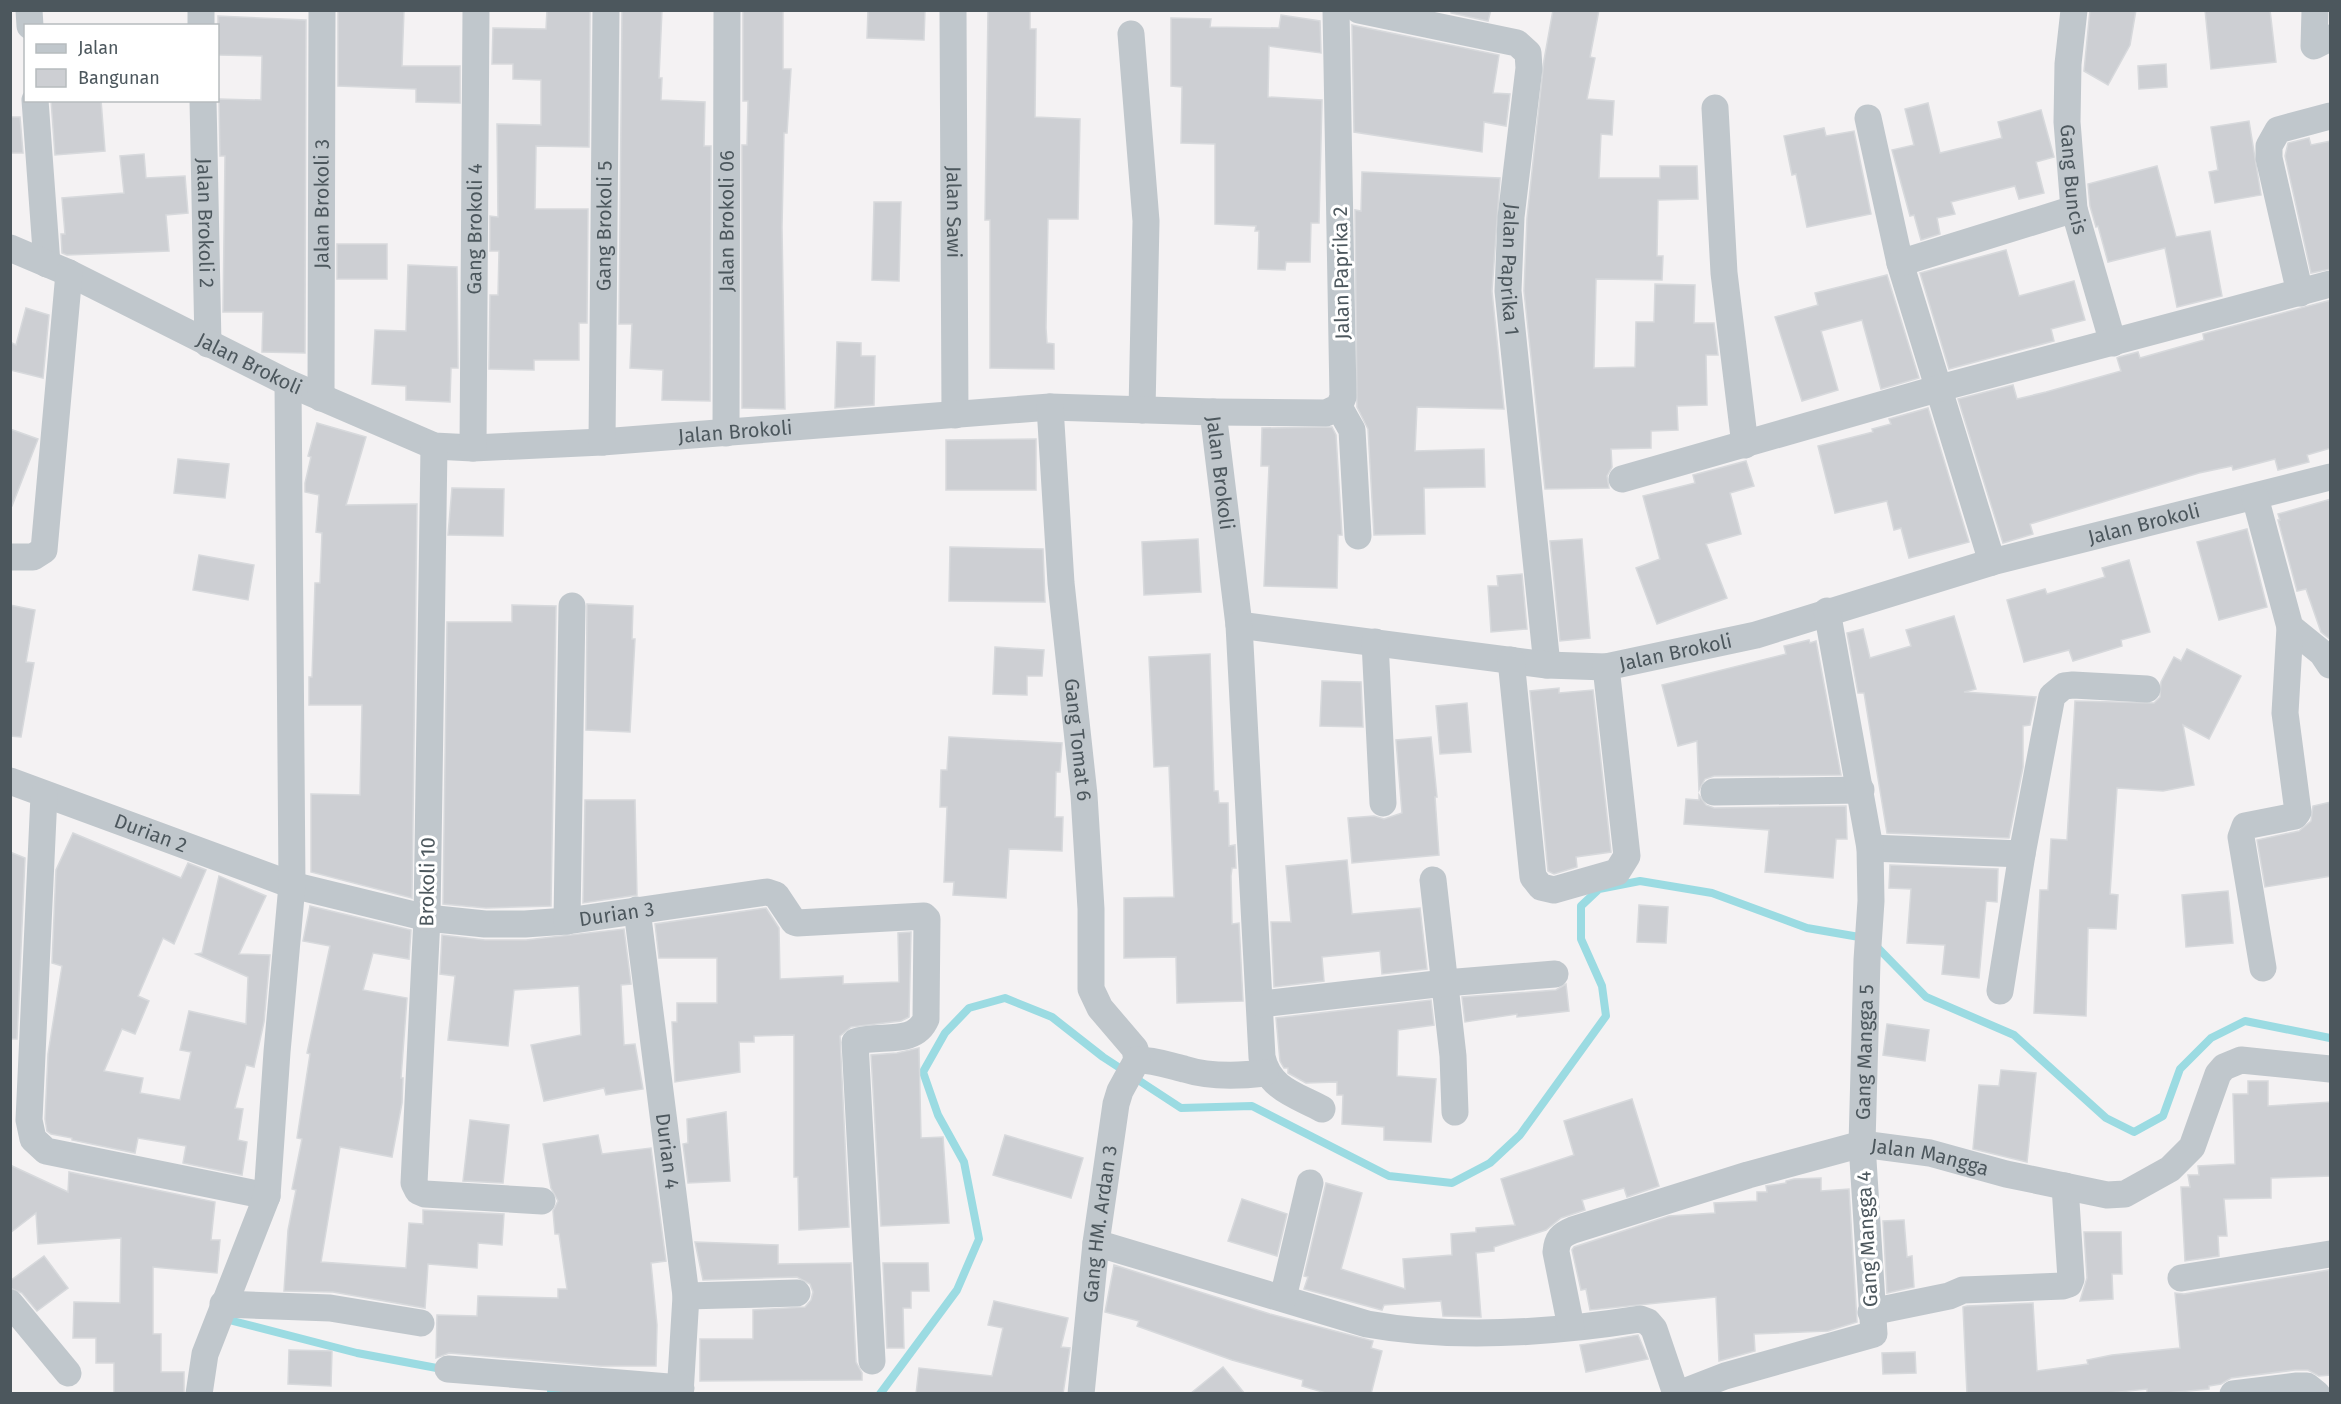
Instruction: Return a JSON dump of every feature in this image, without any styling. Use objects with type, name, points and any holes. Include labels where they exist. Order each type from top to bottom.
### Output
[{"type":"street","name":"Jalan Brokoli 3","points":[[321,398],[322,10]]},
{"type":"street","name":"Gang Brokoli 4","points":[[473,448],[476,10]]},
{"type":"street","name":"Gang Brokoli 5","points":[[602,442],[606,10]]},
{"type":"street","name":"Jalan Brokoli 06","points":[[726,433],[727,10]]},
{"type":"street","name":"Jalan Sawi","points":[[953,10],[955,415]]},
{"type":"street","name":"Jalan Paprika 2","points":[[1336,10],[1343,396],[1339,407]]},
{"type":"street","name":"Jalan Paprika 1","points":[[1359,10],[1517,42],[1528,53],[1530,68],[1508,251],[1508,291],[1547,665]]},
{"type":"street","name":"Gang Buncis","points":[[2074,10],[2068,64],[2067,122],[2074,208],[2114,343]]},
{"type":"street","points":[[2315,10],[2314,46],[2331,38]]},
{"type":"street","points":[[1131,34],[1146,221],[1142,410]]},
{"type":"street","points":[[10,557],[33,557],[44,550],[58,269],[35,102]]},
{"type":"street","name":"Jalan Brokoli 2","points":[[203,102],[208,345]]},
{"type":"street","points":[[1715,108],[1724,273],[1745,445]]},
{"type":"street","points":[[2300,293],[2268,158],[2269,146],[2278,130],[2331,116]]},
{"type":"street","points":[[1868,118],[1900,263],[1992,562]]},
{"type":"street","points":[[1900,263],[2074,208]]},
{"type":"street","name":"Jalan Brokoli","points":[[10,248],[58,269],[288,383],[434,446],[473,448],[602,442],[1050,407],[1213,412],[1239,626],[1547,665],[1606,667],[1756,634],[1992,562],[2331,477]]},
{"type":"street","points":[[1623,479],[1940,388],[2330,285]]},
{"type":"street","points":[[199,1392],[205,1354],[267,1196],[292,885],[288,383]]},
{"type":"street","name":"Gang Tomat 6","points":[[1050,407],[1061,583],[1084,795],[1091,909],[1091,989],[1100,1008],[1136,1049],[1132,1069]]},
{"type":"street","points":[[1213,412],[1326,413],[1339,407],[1352,430],[1358,536]]},
{"type":"street","name":"Brokoli 10","points":[[434,446],[427,918],[414,1183],[418,1191],[425,1194],[542,1201]]},
{"type":"street","points":[[2255,497],[2290,627],[2285,713],[2298,812],[2295,816],[2245,826],[2241,837],[2263,968]]},
{"type":"street","points":[[567,921],[572,606]]},
{"type":"street","name":"Gang Mangga 5","points":[[1827,611],[1870,848],[1871,901],[1866,960],[1862,1144]]},
{"type":"street","points":[[1239,626],[1261,1004],[1262,1057],[1266,1073],[1277,1085],[1322,1109]]},
{"type":"street","points":[[2290,627],[2322,653],[2331,665]]},
{"type":"street","points":[[1375,642],[1383,803]]},
{"type":"street","points":[[1511,660],[1533,877],[1541,887],[1554,890],[1617,872],[1627,856],[1606,667]]},
{"type":"street","points":[[2000,991],[2022,854],[2052,696],[2056,691],[2073,685],[2147,689]]},
{"type":"street","name":"Durian 2","points":[[10,781],[292,885]]},
{"type":"street","points":[[1714,792],[1861,790]]},
{"type":"street","points":[[44,795],[21,1042],[20,1127],[46,1150],[267,1196]]},
{"type":"street","points":[[1870,848],[2022,854]]},
{"type":"street","points":[[1433,880],[1453,1056],[1455,1113]]},
{"type":"street","name":"Durian 3","points":[[292,885],[427,918],[485,924],[567,921],[767,892],[776,895],[793,921],[797,923],[922,916],[927,920],[926,1018],[923,1027],[911,1035],[855,1042],[872,1362]]},
{"type":"street","name":"Durian 4","points":[[637,910],[686,1296],[681,1391]]},
{"type":"street","points":[[1261,1004],[1445,983],[1556,974]]},
{"type":"street","name":"Jalan Mangga","points":[[1571,1327],[1556,1252],[1557,1242],[1562,1235],[1737,1179],[1862,1144],[1930,1153],[2006,1174],[2107,1196],[2126,1194],[2170,1169],[2192,1147],[2218,1074],[2232,1062],[2241,1060],[2331,1069]]},
{"type":"street","points":[[1132,1069],[1168,1063],[1185,1070],[1222,1075],[1266,1073]]},
{"type":"street","name":"Gang HM. Ardan 3","points":[[1081,1394],[1096,1243],[1116,1104],[1132,1069]]},
{"type":"street","name":"Gang Mangga 4","points":[[1862,1144],[1868,1211],[1872,1323]]},
{"type":"street","points":[[1283,1298],[1310,1183]]},
{"type":"street","points":[[1096,1243],[1367,1324],[1410,1332],[1489,1332],[1571,1327],[1640,1319],[1648,1322],[1654,1329],[1675,1391],[1681,1393],[1963,1290],[2069,1284],[2071,1279],[2065,1186]]},
{"type":"street","points":[[2181,1278],[2331,1254]]},
{"type":"street","points":[[686,1296],[797,1293]]},
{"type":"street","points":[[10,1304],[68,1373]]},
{"type":"street","points":[[223,1304],[330,1308],[421,1323]]},
{"type":"street","points":[[448,1369],[681,1391]]},
{"type":"street","points":[[2233,1394],[2297,1386],[2307,1386],[2317,1394]]},
{"type":"building","points":[[338,10],[404,10],[402,66],[460,66],[460,103],[416,102],[416,89],[338,86]]},
{"type":"building","points":[[547,10],[590,10],[589,147],[536,146],[535,209],[588,209],[587,323],[579,323],[579,360],[534,360],[534,370],[489,369],[490,295],[498,295],[499,251],[490,251],[490,216],[498,217],[497,124],[541,125],[541,80],[513,79],[513,64],[492,64],[493,28],[546,29]]},
{"type":"building","points":[[622,10],[662,10],[659,78],[662,78],[661,100],[705,102],[704,146],[711,146],[710,401],[662,400],[663,370],[630,368],[632,324],[619,324]]},
{"type":"building","points":[[743,10],[783,10],[783,69],[791,69],[787,133],[784,133],[782,227],[785,409],[742,408],[742,145],[747,145],[748,101],[743,101]]},
{"type":"building","points":[[868,10],[925,10],[924,40],[867,38]]},
{"type":"building","points":[[988,10],[1030,10],[1030,29],[1036,29],[1035,117],[1080,119],[1078,219],[1048,219],[1046,328],[1047,343],[1054,344],[1054,369],[990,368],[990,220],[985,220]]},
{"type":"building","points":[[1451,10],[1491,10],[1488,21],[1451,13]]},
{"type":"building","points":[[1553,10],[1599,10],[1590,57],[1595,58],[1587,99],[1614,101],[1612,135],[1601,134],[1599,178],[1660,178],[1660,166],[1697,166],[1698,199],[1658,200],[1657,256],[1663,256],[1662,280],[1596,279],[1594,368],[1635,367],[1636,322],[1654,322],[1655,284],[1695,285],[1694,323],[1714,323],[1718,355],[1706,355],[1707,405],[1677,406],[1678,430],[1651,431],[1651,448],[1611,449],[1612,467],[1607,476],[1609,488],[1545,489],[1524,291],[1527,218],[1544,60]]},
{"type":"building","points":[[2090,10],[2136,10],[2130,45],[2108,85],[2084,71]]},
{"type":"building","points":[[2205,10],[2270,10],[2276,62],[2211,69]]},
{"type":"building","points":[[1281,15],[1320,21],[1321,53],[1269,46],[1268,97],[1322,100],[1319,223],[1311,223],[1310,262],[1286,262],[1285,270],[1258,269],[1259,231],[1255,231],[1256,226],[1215,224],[1215,144],[1181,143],[1182,87],[1171,86],[1171,18],[1211,19],[1210,27],[1279,28]]},
{"type":"building","points":[[218,16],[306,20],[305,353],[262,352],[263,312],[223,312],[225,156],[220,156],[219,99],[261,100],[262,56],[219,55]]},
{"type":"building","points":[[1352,25],[1499,55],[1493,93],[1510,94],[1506,126],[1484,122],[1482,152],[1354,132]]},
{"type":"building","points":[[2166,64],[2167,87],[2139,89],[2138,66]]},
{"type":"building","points":[[51,102],[101,102],[105,151],[55,155]]},
{"type":"building","points":[[1928,103],[1940,153],[2002,138],[1998,122],[2041,110],[2054,157],[2036,162],[2044,193],[2019,199],[2015,186],[1951,202],[1955,214],[1937,218],[1940,234],[1921,240],[1914,215],[1910,216],[1892,150],[1914,145],[1905,109]]},
{"type":"building","points":[[10,117],[20,117],[23,153],[10,153]]},
{"type":"building","points":[[2249,121],[2261,195],[2215,203],[2209,172],[2218,170],[2211,127]]},
{"type":"building","points":[[1824,128],[1826,136],[1854,131],[1871,214],[1807,227],[1796,174],[1792,175],[1784,136]]},
{"type":"building","points":[[2309,138],[2311,145],[2331,141],[2331,269],[2311,273],[2285,156],[2288,143]]},
{"type":"building","points":[[144,154],[146,178],[185,176],[188,213],[166,215],[169,251],[67,255],[62,253],[61,234],[65,234],[62,198],[124,193],[120,156]]},
{"type":"building","points":[[2157,166],[2176,237],[2210,231],[2222,296],[2177,307],[2165,248],[2108,262],[2090,206],[2088,184]]},
{"type":"building","points":[[1362,172],[1500,178],[1492,291],[1504,409],[1417,407],[1415,451],[1484,449],[1485,487],[1424,488],[1425,534],[1374,535],[1368,429],[1357,407],[1355,210],[1361,211]]},
{"type":"building","points":[[874,202],[901,202],[899,281],[872,280]]},
{"type":"building","points":[[337,244],[387,244],[387,279],[337,279]]},
{"type":"building","points":[[2006,250],[2019,296],[2074,281],[2085,320],[2051,329],[2054,341],[1949,369],[1920,273]]},
{"type":"building","points":[[408,265],[457,267],[458,368],[451,368],[450,402],[406,400],[406,386],[372,384],[375,330],[406,331]]},
{"type":"building","points":[[1887,275],[1919,378],[1881,389],[1862,320],[1821,331],[1838,390],[1802,401],[1775,317],[1818,305],[1815,293]]},
{"type":"building","points":[[2331,300],[2331,448],[2307,455],[2309,462],[2278,470],[2275,459],[2233,470],[2232,466],[2199,473],[2030,524],[2033,534],[2003,543],[1958,399],[2013,385],[2017,399],[2046,392],[2121,371],[2117,358],[2119,357],[2138,352],[2140,358],[2204,340],[2203,334]]},
{"type":"building","points":[[26,308],[49,315],[43,378],[10,370],[10,342],[16,345]]},
{"type":"building","points":[[837,342],[861,343],[861,356],[875,356],[874,405],[835,408]]},
{"type":"building","points":[[1928,408],[1969,542],[1909,558],[1901,528],[1894,530],[1887,501],[1835,513],[1818,446],[1873,432],[1872,429],[1891,424],[1889,419]]},
{"type":"building","points":[[317,423],[366,437],[346,505],[417,504],[412,898],[311,872],[311,794],[360,795],[362,705],[309,705],[315,583],[320,583],[322,533],[316,532],[319,495],[305,492],[305,483],[311,457],[308,456]]},
{"type":"building","points":[[1332,427],[1336,435],[1342,535],[1338,535],[1337,588],[1264,586],[1269,466],[1261,466],[1262,428]]},
{"type":"building","points":[[10,429],[38,439],[12,506],[10,506]]},
{"type":"building","points":[[1036,439],[1036,490],[946,490],[946,440]]},
{"type":"building","points":[[178,459],[229,464],[225,498],[174,493]]},
{"type":"building","points":[[1746,461],[1754,486],[1730,493],[1741,534],[1706,544],[1727,598],[1657,624],[1636,568],[1660,559],[1643,496],[1695,483],[1693,475]]},
{"type":"building","points":[[452,488],[504,489],[503,536],[448,535]]},
{"type":"building","points":[[2331,499],[2331,640],[2321,632],[2306,589],[2297,591],[2278,514]]},
{"type":"building","points":[[2247,529],[2267,607],[2219,620],[2197,542]]},
{"type":"building","points":[[1198,539],[1201,592],[1144,595],[1142,542]]},
{"type":"building","points":[[1582,539],[1590,638],[1560,641],[1550,541]]},
{"type":"building","points":[[950,547],[1043,549],[1045,602],[949,601]]},
{"type":"building","points":[[199,555],[254,565],[248,600],[193,590]]},
{"type":"building","points":[[2129,560],[2150,632],[2121,640],[2122,646],[2073,661],[2069,650],[2024,662],[2007,600],[2045,589],[2047,594],[2105,577],[2102,568]]},
{"type":"building","points":[[1522,574],[1527,629],[1491,632],[1488,586],[1498,586],[1497,576]]},
{"type":"building","points":[[587,604],[633,606],[632,639],[635,639],[630,732],[586,730]]},
{"type":"building","points":[[10,605],[35,610],[26,662],[34,663],[21,737],[10,736]]},
{"type":"building","points":[[512,605],[556,606],[551,906],[486,908],[443,904],[447,622],[512,622]]},
{"type":"building","points":[[1954,616],[1976,689],[1964,692],[2036,697],[2030,725],[2023,726],[2023,767],[2009,838],[1887,833],[1864,693],[1858,693],[1847,633],[1863,629],[1870,658],[1911,646],[1906,630]]},
{"type":"building","points":[[1809,640],[1810,643],[1816,641],[1841,775],[1714,776],[1705,779],[1699,790],[1697,741],[1678,746],[1662,685],[1786,654],[1784,646]]},
{"type":"building","points":[[995,647],[1044,650],[1042,676],[1027,676],[1027,695],[993,694]]},
{"type":"building","points":[[2187,649],[2241,676],[2209,739],[2183,725],[2194,785],[2163,791],[2117,788],[2110,894],[2118,895],[2116,929],[2088,928],[2086,1016],[2034,1013],[2040,890],[2048,890],[2051,839],[2067,840],[2075,701],[2154,703],[2160,697],[2161,682],[2174,657],[2181,661]]},
{"type":"building","points":[[1210,654],[1214,791],[1218,791],[1219,803],[1228,803],[1229,846],[1235,845],[1236,868],[1232,868],[1231,876],[1232,924],[1239,923],[1243,1001],[1177,1003],[1176,957],[1124,958],[1124,898],[1174,897],[1169,766],[1154,767],[1149,657]]},
{"type":"building","points":[[1322,681],[1361,682],[1363,727],[1320,726]]},
{"type":"building","points":[[1559,688],[1559,693],[1593,690],[1611,852],[1576,857],[1577,867],[1554,874],[1548,871],[1530,691]]},
{"type":"building","points":[[1467,703],[1471,752],[1440,754],[1436,706]]},
{"type":"building","points":[[949,737],[1062,743],[1060,772],[1056,772],[1055,817],[1063,817],[1062,851],[1009,849],[1006,898],[953,895],[954,882],[944,882],[947,807],[940,807],[941,770],[947,770]]},
{"type":"building","points":[[1431,737],[1437,797],[1435,797],[1439,855],[1352,863],[1348,818],[1374,816],[1384,819],[1402,813],[1396,740]]},
{"type":"building","points":[[1699,795],[1706,805],[1714,808],[1846,806],[1847,839],[1836,839],[1833,878],[1765,872],[1769,830],[1684,824],[1686,799],[1699,800]]},
{"type":"building","points":[[585,800],[635,800],[637,895],[583,903]]},
{"type":"building","points":[[2331,802],[2331,876],[2265,887],[2257,840],[2299,831],[2311,821],[2313,806]]},
{"type":"building","points":[[73,833],[181,878],[188,863],[206,870],[174,944],[163,938],[138,996],[149,1001],[135,1034],[122,1029],[104,1071],[143,1078],[140,1093],[180,1100],[191,1052],[180,1050],[189,1011],[246,1024],[248,977],[196,954],[202,953],[219,876],[266,896],[239,954],[270,955],[264,1022],[254,1067],[246,1065],[235,1108],[243,1109],[238,1140],[247,1142],[242,1175],[183,1163],[186,1146],[138,1138],[135,1153],[72,1140],[72,1138],[51,1134],[47,1131],[45,1119],[48,1054],[62,966],[52,963],[56,870]]},
{"type":"building","points":[[10,852],[25,858],[17,1039],[10,1039]]},
{"type":"building","points":[[1347,860],[1352,914],[1420,908],[1427,969],[1382,974],[1380,951],[1322,957],[1324,981],[1274,987],[1271,922],[1291,922],[1286,866]]},
{"type":"building","points":[[1890,865],[1998,869],[1997,902],[1986,901],[1979,978],[1942,974],[1945,945],[1907,943],[1911,889],[1889,888]]},
{"type":"building","points":[[2228,891],[2233,943],[2186,947],[2182,895]]},
{"type":"building","points":[[1639,905],[1668,907],[1666,943],[1637,942]]},
{"type":"building","points":[[310,906],[411,930],[409,959],[373,953],[363,990],[407,998],[401,1078],[403,1078],[402,1103],[392,1157],[340,1147],[321,1262],[406,1268],[409,1223],[423,1224],[423,1210],[504,1214],[502,1245],[478,1243],[477,1268],[428,1264],[425,1308],[333,1292],[284,1291],[288,1230],[296,1190],[292,1189],[302,1139],[297,1138],[310,1054],[307,1053],[330,946],[303,941]]},
{"type":"building","points":[[766,908],[779,928],[780,979],[843,976],[843,984],[899,982],[898,933],[911,932],[909,1017],[901,1021],[851,1027],[840,1036],[849,1227],[799,1230],[798,1177],[794,1177],[794,1035],[754,1036],[754,1042],[739,1042],[740,1072],[675,1082],[672,1022],[677,1022],[677,1003],[717,1003],[717,958],[659,958],[655,924]]},
{"type":"building","points":[[624,929],[631,984],[621,985],[624,1045],[635,1044],[643,1089],[606,1095],[604,1088],[544,1101],[531,1045],[581,1035],[579,986],[514,990],[508,1046],[448,1040],[455,976],[440,974],[442,935],[485,940],[526,940]]},
{"type":"building","points":[[1566,984],[1569,1011],[1517,1017],[1517,1014],[1465,1022],[1462,997],[1556,990]]},
{"type":"building","points":[[1431,1000],[1434,1025],[1398,1030],[1397,1076],[1436,1079],[1431,1142],[1384,1140],[1384,1127],[1342,1124],[1343,1095],[1337,1095],[1337,1082],[1306,1083],[1288,1073],[1288,1068],[1284,1068],[1280,1061],[1276,1018]]},
{"type":"building","points":[[1887,1024],[1929,1030],[1925,1061],[1883,1055]]},
{"type":"building","points":[[919,1048],[921,1138],[943,1137],[949,1223],[881,1226],[871,1055]]},
{"type":"building","points":[[2001,1070],[2036,1073],[2027,1162],[1973,1149],[1979,1085],[1999,1086]]},
{"type":"building","points":[[2248,1081],[2268,1081],[2268,1106],[2331,1102],[2331,1176],[2271,1178],[2271,1198],[2224,1199],[2227,1236],[2218,1236],[2219,1256],[2185,1261],[2181,1187],[2190,1187],[2188,1175],[2199,1175],[2198,1166],[2235,1164],[2233,1094],[2248,1094]]},
{"type":"building","points":[[1632,1099],[1659,1186],[1627,1197],[1624,1188],[1582,1200],[1585,1210],[1561,1218],[1546,1230],[1494,1247],[1494,1251],[1476,1253],[1481,1317],[1443,1316],[1441,1301],[1384,1305],[1382,1310],[1304,1289],[1308,1277],[1304,1276],[1326,1183],[1362,1193],[1341,1269],[1405,1289],[1403,1259],[1452,1255],[1451,1234],[1476,1232],[1476,1228],[1515,1225],[1501,1179],[1574,1155],[1564,1121]]},
{"type":"building","points":[[726,1112],[730,1181],[688,1183],[683,1144],[688,1143],[687,1119]]},
{"type":"building","points":[[470,1120],[509,1125],[503,1183],[463,1181]]},
{"type":"building","points":[[598,1135],[602,1154],[651,1148],[666,1261],[651,1263],[657,1325],[656,1366],[601,1366],[449,1353],[436,1358],[437,1315],[477,1316],[478,1296],[558,1298],[558,1289],[567,1289],[559,1234],[555,1234],[553,1211],[558,1201],[551,1188],[543,1144]]},
{"type":"building","points":[[1005,1135],[1083,1158],[1071,1198],[993,1175]]},
{"type":"building","points":[[10,1165],[68,1192],[69,1172],[215,1202],[211,1240],[220,1240],[217,1273],[153,1267],[153,1334],[161,1334],[161,1372],[184,1372],[184,1394],[114,1394],[114,1363],[96,1363],[96,1338],[73,1338],[74,1302],[120,1303],[121,1238],[38,1244],[36,1213],[10,1233]]},
{"type":"building","points":[[1821,1178],[1821,1191],[1849,1189],[1857,1322],[1828,1331],[1754,1334],[1755,1351],[1719,1361],[1716,1297],[1590,1310],[1586,1289],[1581,1290],[1572,1250],[1574,1247],[1669,1216],[1715,1213],[1714,1203],[1757,1201],[1757,1192],[1767,1192],[1766,1186],[1786,1183],[1794,1179]]},
{"type":"building","points":[[1242,1199],[1287,1214],[1277,1256],[1228,1241]]},
{"type":"building","points":[[1904,1220],[1907,1257],[1912,1256],[1914,1287],[1887,1293],[1883,1221]]},
{"type":"building","points":[[2084,1232],[2121,1232],[2122,1274],[2112,1274],[2113,1299],[2080,1301],[2087,1278]]},
{"type":"building","points":[[695,1242],[778,1245],[778,1264],[851,1263],[856,1362],[862,1373],[862,1380],[700,1381],[700,1339],[753,1339],[753,1310],[805,1307],[811,1300],[813,1292],[810,1284],[797,1277],[703,1280]]},
{"type":"building","points":[[44,1256],[68,1288],[37,1311],[22,1293],[10,1288],[10,1281]]},
{"type":"building","points":[[883,1263],[928,1263],[929,1291],[911,1291],[911,1308],[903,1308],[904,1348],[887,1348]]},
{"type":"building","points":[[1114,1265],[1270,1314],[1373,1341],[1371,1348],[1382,1351],[1371,1394],[1329,1394],[1302,1386],[1303,1380],[1232,1360],[1137,1326],[1139,1321],[1105,1312]]},
{"type":"building","points":[[2329,1270],[2331,1375],[2319,1376],[2308,1370],[2295,1370],[2231,1378],[2221,1384],[2209,1386],[2209,1389],[2156,1394],[2147,1394],[2147,1389],[2100,1394],[1967,1394],[1963,1307],[2033,1303],[2037,1371],[2088,1364],[2087,1360],[2112,1355],[2180,1348],[2175,1293],[2184,1294]]},
{"type":"building","points":[[994,1301],[1068,1318],[1061,1347],[1070,1348],[1063,1394],[916,1394],[919,1368],[992,1376],[1003,1328],[988,1325]]},
{"type":"building","points":[[1638,1335],[1648,1359],[1586,1372],[1580,1345]]},
{"type":"building","points":[[289,1350],[332,1351],[331,1386],[288,1384]]},
{"type":"building","points":[[1915,1352],[1916,1373],[1883,1374],[1882,1353]]},
{"type":"building","points":[[1223,1367],[1245,1394],[1190,1394]]},
{"type":"waterway","points":[[880,1394],[957,1290],[979,1239],[964,1162],[938,1115],[923,1072],[945,1033],[969,1008],[1005,998],[1052,1017],[1103,1057],[1181,1108],[1252,1106],[1389,1176],[1452,1183],[1490,1163],[1520,1135],[1606,1016],[1602,986],[1581,939],[1581,906],[1599,889],[1640,881],[1712,893],[1807,928],[1865,938]]},
{"type":"waterway","points":[[1875,945],[1926,997],[2014,1035],[2106,1118],[2134,1132],[2163,1116],[2180,1069],[2211,1038],[2245,1021],[2330,1038]]},
{"type":"waterway","points":[[225,1319],[357,1353],[442,1369]]},
{"type":"waterway","points":[[551,1390],[569,1394]]}]
